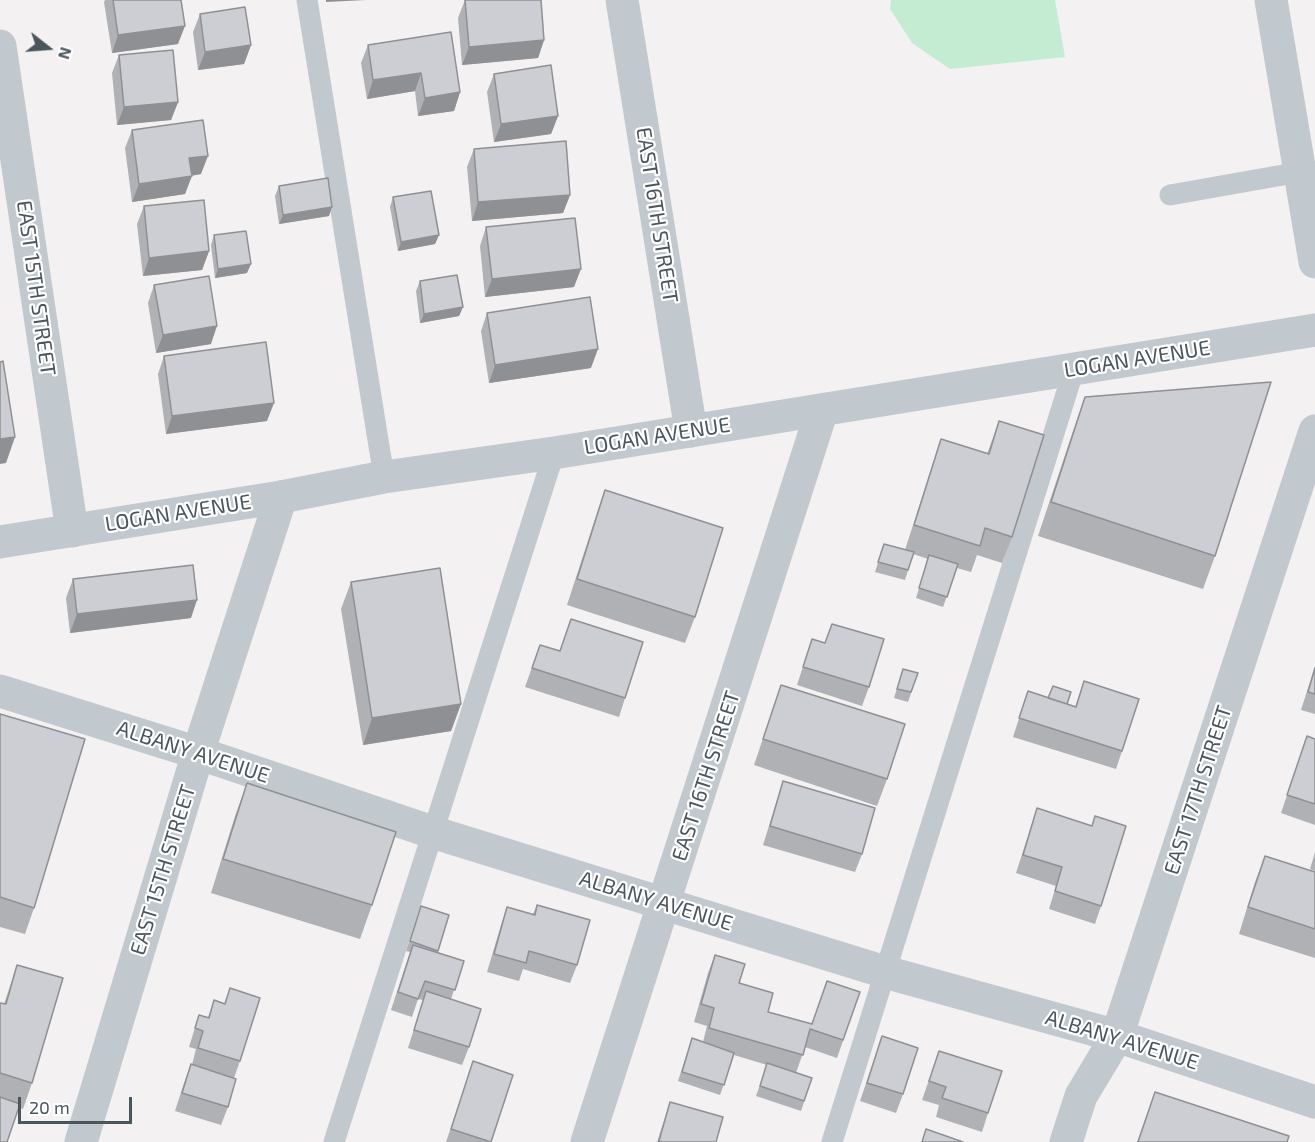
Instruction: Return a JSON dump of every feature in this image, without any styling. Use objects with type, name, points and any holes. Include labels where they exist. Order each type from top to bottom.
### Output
[{"type":"street","name":"EAST 16TH STREET","points":[[622,0],[691,431]]},
{"type":"street","points":[[1271,0],[1315,262]]},
{"type":"street","name":"EAST 15TH STREET","points":[[0,46],[72,531]]},
{"type":"street","name":"LOGAN AVENUE","points":[[0,542],[281,497],[384,477],[554,453],[1315,330]]},
{"type":"street","name":"EAST 16TH STREET","points":[[587,1142],[822,410]]},
{"type":"street","name":"EAST 17TH STREET","points":[[1066,1142],[1081,1096],[1117,1036],[1315,431]]},
{"type":"street","name":"EAST 15TH STREET","points":[[81,1142],[198,753],[281,497]]},
{"type":"street","name":"ALBANY AVENUE","points":[[0,691],[198,753],[432,832],[885,972],[1117,1036],[1315,1102]]},
{"type":"lane","points":[[306,0],[384,477]]},
{"type":"lane","points":[[1170,195],[1300,172]]},
{"type":"lane","points":[[832,1142],[1074,369]]},
{"type":"lane","points":[[334,1142],[554,453]]},
{"type":"green space","points":[[891,0],[1055,0],[1065,57],[950,69],[912,43],[890,9]]},
{"type":"building","points":[[113,0],[181,0],[185,26],[118,35]]},
{"type":"building","points":[[465,0],[541,0],[544,40],[469,47]]},
{"type":"building","points":[[245,7],[251,45],[205,52],[200,14]]},
{"type":"building","points":[[451,32],[460,92],[425,98],[421,73],[373,80],[368,45]]},
{"type":"building","points":[[173,50],[178,102],[124,107],[119,55]]},
{"type":"building","points":[[551,65],[558,116],[501,124],[494,74]]},
{"type":"building","points":[[203,120],[208,156],[189,158],[192,176],[139,184],[132,130]]},
{"type":"building","points":[[566,141],[570,195],[478,202],[474,149]]},
{"type":"building","points":[[328,178],[332,207],[283,215],[279,186]]},
{"type":"building","points":[[431,191],[439,235],[401,242],[393,197]]},
{"type":"building","points":[[204,200],[209,251],[149,258],[144,206]]},
{"type":"building","points":[[575,218],[581,269],[492,279],[486,227]]},
{"type":"building","points":[[246,231],[251,264],[218,269],[214,235]]},
{"type":"building","points":[[457,275],[463,307],[424,314],[420,281]]},
{"type":"building","points":[[209,276],[217,326],[163,335],[154,285]]},
{"type":"building","points":[[590,297],[598,349],[495,365],[487,313]]},
{"type":"building","points":[[266,342],[274,403],[172,416],[164,356]]},
{"type":"building","points":[[3,361],[15,437],[0,439],[0,362]]},
{"type":"building","points":[[1271,382],[1215,556],[1051,502],[1085,397]]},
{"type":"building","points":[[999,421],[1044,435],[1012,537],[985,528],[980,546],[914,525],[941,439],[989,454]]},
{"type":"building","points":[[605,490],[723,528],[695,617],[577,579]]},
{"type":"building","points":[[884,544],[914,552],[908,570],[878,562]]},
{"type":"building","points":[[929,555],[958,564],[947,597],[919,588]]},
{"type":"building","points":[[193,565],[197,600],[77,614],[73,579]]},
{"type":"building","points":[[440,568],[461,704],[372,718],[351,582]]},
{"type":"building","points":[[571,619],[643,642],[625,698],[532,668],[540,645],[560,651]]},
{"type":"building","points":[[832,624],[884,639],[869,687],[803,667],[812,639],[825,643]]},
{"type":"building","points":[[1315,668],[1315,694],[1308,692]]},
{"type":"building","points":[[903,669],[918,673],[911,692],[897,689]]},
{"type":"building","points":[[1084,681],[1139,699],[1122,751],[1019,718],[1028,691],[1076,707]]},
{"type":"building","points":[[781,685],[905,724],[887,779],[763,739]]},
{"type":"building","points":[[1053,686],[1071,692],[1067,704],[1048,698]]},
{"type":"building","points":[[0,714],[85,739],[34,908],[0,897]]},
{"type":"building","points":[[1307,736],[1315,739],[1315,804],[1287,795]]},
{"type":"building","points":[[783,781],[875,808],[862,854],[770,826]]},
{"type":"building","points":[[247,783],[396,832],[372,905],[223,859]]},
{"type":"building","points":[[1037,808],[1092,826],[1095,816],[1126,826],[1101,906],[1055,891],[1062,867],[1023,855]]},
{"type":"building","points":[[1265,856],[1315,872],[1315,929],[1248,907]]},
{"type":"building","points":[[537,905],[590,920],[577,965],[529,951],[526,963],[494,954],[507,907],[535,915]]},
{"type":"building","points":[[421,906],[449,915],[438,951],[410,941]]},
{"type":"building","points":[[413,945],[464,961],[455,990],[425,981],[418,999],[398,992]]},
{"type":"building","points":[[715,955],[745,964],[739,983],[773,993],[768,1012],[812,1024],[827,981],[860,992],[843,1040],[810,1029],[803,1055],[709,1028],[714,1008],[701,1004]]},
{"type":"building","points":[[17,965],[63,978],[32,1083],[0,1073],[0,1003],[6,1004]]},
{"type":"building","points":[[230,988],[260,998],[240,1061],[198,1048],[203,1031],[195,1028],[199,1015],[209,1018],[214,1000],[225,1004]]},
{"type":"building","points":[[426,991],[481,1009],[469,1047],[414,1030]]},
{"type":"building","points":[[882,1036],[918,1048],[903,1094],[867,1083]]},
{"type":"building","points":[[692,1038],[734,1053],[724,1085],[682,1072]]},
{"type":"building","points":[[939,1051],[1002,1071],[988,1113],[942,1098],[946,1087],[929,1081]]},
{"type":"building","points":[[473,1061],[513,1075],[491,1142],[451,1129]]},
{"type":"building","points":[[767,1063],[812,1078],[804,1101],[760,1086]]},
{"type":"building","points":[[191,1064],[236,1079],[228,1107],[182,1093]]},
{"type":"building","points":[[1155,1092],[1289,1136],[1287,1142],[1138,1142]]},
{"type":"building","points":[[0,1097],[20,1104],[7,1142],[0,1142]]},
{"type":"building","points":[[670,1102],[723,1117],[716,1142],[659,1141]]},
{"type":"building","points":[[926,1129],[963,1142],[922,1142]]}]
